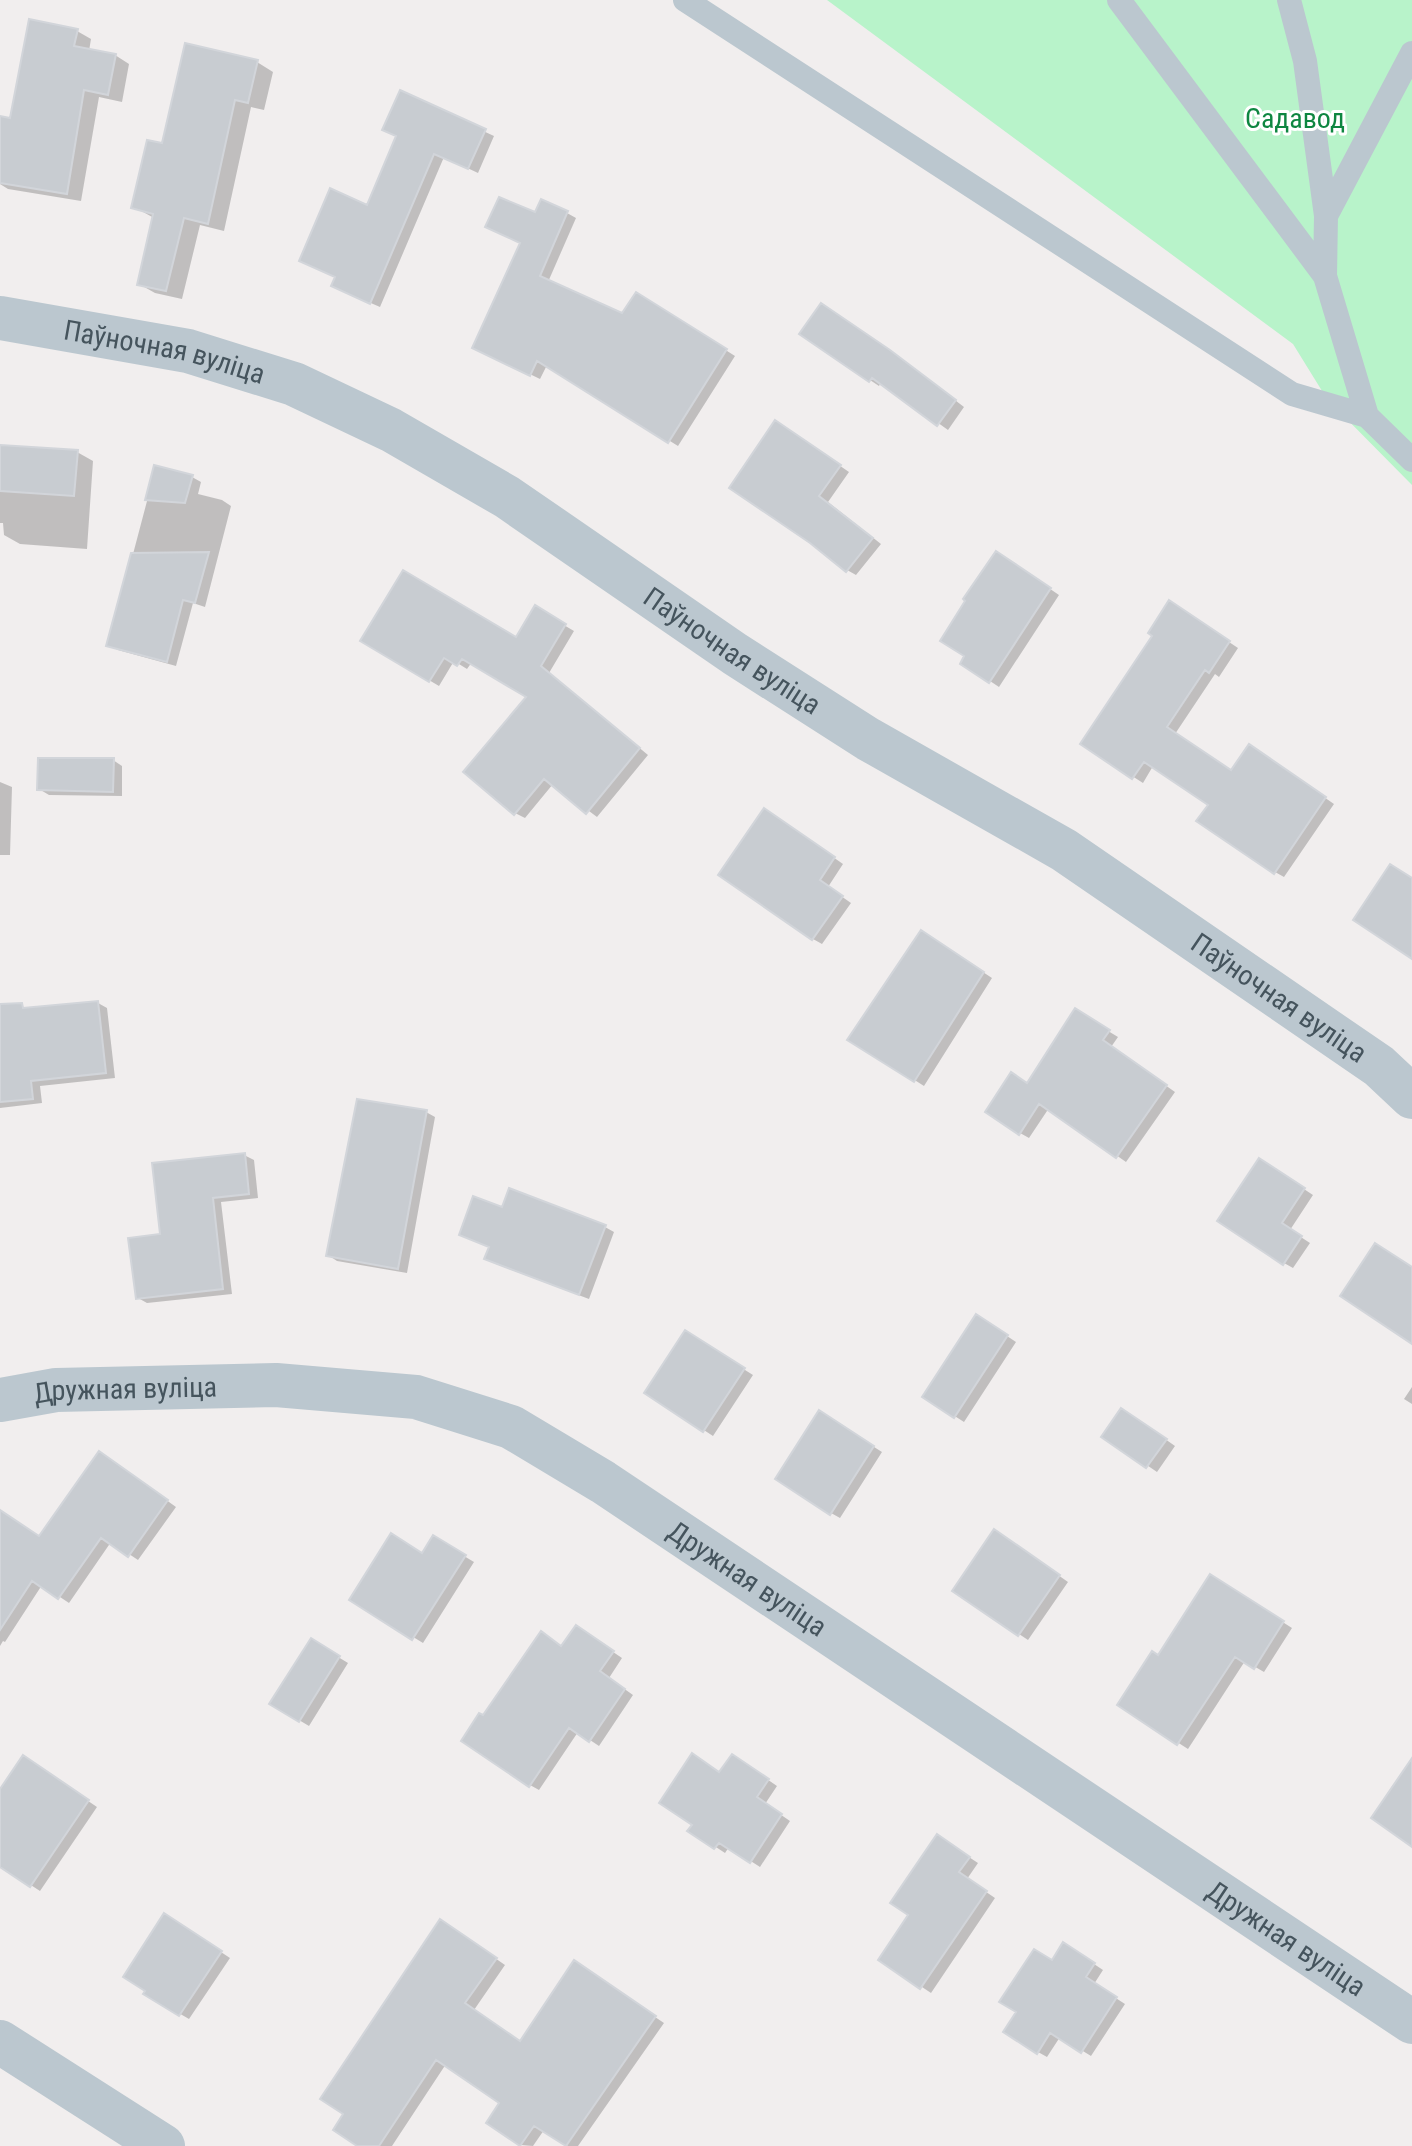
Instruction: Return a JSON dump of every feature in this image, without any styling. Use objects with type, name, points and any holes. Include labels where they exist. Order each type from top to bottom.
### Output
[{"type":"street","name":"Паўночная вуліца","points":[[0,318],[188,351],[294,384],[391,430],[507,497],[735,654],[868,739],[1064,850],[1379,1066],[1412,1097]]},
{"type":"street","name":"Дружная вуліца","points":[[0,1400],[56,1390],[276,1385],[416,1397],[511,1427],[603,1482],[1412,2022]]},
{"type":"street","points":[[0,2042],[163,2146]]},
{"type":"lane","points":[[685,0],[1292,394],[1367,416],[1412,460]]},
{"type":"lane","points":[[1119,0],[1325,276]]},
{"type":"lane","points":[[1289,0],[1305,61],[1326,216],[1325,276],[1367,416]]},
{"type":"lane","points":[[1326,216],[1412,53]]},
{"type":"green space","name":"Садавод","points":[[827,0],[1412,0],[1412,485],[1327,399],[1293,344]]},
{"type":"building","points":[[29,19],[78,29],[74,46],[116,54],[108,95],[84,90],[67,194],[0,183],[0,116],[10,118]]},
{"type":"building","points":[[185,43],[258,60],[248,103],[235,100],[208,224],[184,218],[166,291],[137,285],[153,214],[131,208],[147,140],[162,143]]},
{"type":"building","points":[[400,90],[486,129],[468,169],[434,154],[370,304],[331,286],[335,277],[299,261],[330,188],[367,205],[396,136],[382,130]]},
{"type":"building","points":[[499,197],[535,212],[541,199],[568,211],[540,276],[622,313],[636,292],[727,349],[668,443],[537,361],[530,376],[472,348],[520,243],[485,227]]},
{"type":"building","points":[[821,303],[956,400],[937,426],[872,378],[869,382],[799,334]]},
{"type":"building","points":[[775,420],[841,465],[819,496],[873,538],[846,572],[810,543],[729,488]]},
{"type":"building","points":[[0,445],[78,450],[74,496],[0,491]]},
{"type":"building","points":[[154,465],[193,475],[185,503],[145,500]]},
{"type":"building","points":[[996,551],[1051,588],[989,683],[960,664],[964,656],[940,641],[965,601],[963,599]]},
{"type":"building","points":[[209,552],[195,603],[183,600],[167,662],[106,646],[131,553]]},
{"type":"building","points":[[403,570],[516,637],[535,605],[566,624],[541,666],[640,748],[586,814],[544,779],[514,815],[463,772],[526,697],[462,659],[457,666],[444,658],[429,682],[360,641]]},
{"type":"building","points":[[1169,600],[1230,641],[1209,673],[1205,670],[1167,727],[1231,770],[1249,744],[1326,797],[1274,874],[1196,821],[1208,805],[1144,762],[1132,779],[1080,744],[1152,636],[1148,633]]},
{"type":"building","points":[[38,758],[114,758],[113,792],[37,790]]},
{"type":"building","points":[[764,808],[835,857],[820,880],[843,896],[812,940],[718,875]]},
{"type":"building","points":[[1390,864],[1412,878],[1412,959],[1353,920]]},
{"type":"building","points":[[921,930],[984,972],[914,1082],[847,1040]]},
{"type":"building","points":[[98,1001],[106,1073],[31,1081],[33,1099],[0,1102],[0,1004],[22,1003],[23,1008]]},
{"type":"building","points":[[1075,1008],[1110,1030],[1103,1040],[1167,1085],[1116,1158],[1039,1104],[1019,1135],[985,1112],[1011,1072],[1027,1083]]},
{"type":"building","points":[[357,1099],[427,1110],[398,1269],[326,1256]]},
{"type":"building","points":[[245,1153],[249,1194],[213,1198],[223,1289],[136,1299],[128,1238],[160,1234],[152,1163]]},
{"type":"building","points":[[1259,1158],[1305,1188],[1282,1223],[1302,1236],[1283,1265],[1217,1221]]},
{"type":"building","points":[[509,1188],[606,1225],[579,1295],[484,1259],[489,1247],[459,1235],[473,1196],[502,1207]]},
{"type":"building","points":[[1375,1243],[1412,1267],[1412,1344],[1340,1296]]},
{"type":"building","points":[[976,1314],[1008,1335],[954,1418],[922,1397]]},
{"type":"building","points":[[685,1330],[745,1368],[703,1432],[644,1393]]},
{"type":"building","points":[[1121,1408],[1167,1439],[1146,1468],[1101,1437]]},
{"type":"building","points":[[819,1410],[874,1446],[830,1515],[775,1479]]},
{"type":"building","points":[[99,1451],[168,1500],[128,1557],[101,1538],[58,1599],[32,1581],[0,1630],[0,1510],[39,1536]]},
{"type":"building","points":[[994,1529],[1060,1575],[1018,1636],[952,1591]]},
{"type":"building","points":[[391,1533],[422,1553],[433,1535],[466,1555],[412,1640],[349,1600]]},
{"type":"building","points":[[1210,1574],[1284,1621],[1254,1669],[1235,1657],[1177,1745],[1117,1705],[1152,1651],[1158,1655]]},
{"type":"building","points":[[576,1625],[614,1651],[600,1671],[625,1689],[589,1742],[569,1728],[529,1787],[461,1741],[479,1713],[483,1715],[541,1631],[561,1646]]},
{"type":"building","points":[[311,1638],[340,1656],[299,1722],[269,1704]]},
{"type":"building","points":[[692,1753],[719,1772],[732,1754],[769,1779],[757,1797],[782,1814],[750,1863],[719,1843],[714,1849],[687,1831],[692,1825],[659,1803]]},
{"type":"building","points":[[23,1755],[89,1800],[30,1887],[0,1867],[0,1789]]},
{"type":"building","points":[[1412,1758],[1412,1847],[1371,1818]]},
{"type":"building","points":[[937,1834],[970,1857],[959,1872],[987,1891],[920,1989],[878,1960],[908,1915],[890,1903]]},
{"type":"building","points":[[164,1913],[222,1951],[179,2016],[143,1994],[145,1991],[123,1977]]},
{"type":"building","points":[[440,1919],[497,1958],[465,2003],[520,2041],[574,1960],[656,2016],[566,2146],[534,2126],[520,2146],[486,2123],[499,2103],[436,2060],[379,2146],[357,2146],[333,2130],[343,2114],[320,2099]]},
{"type":"building","points":[[1063,1942],[1095,1963],[1086,1977],[1117,1997],[1081,2053],[1050,2033],[1037,2054],[1003,2032],[1016,2012],[999,2002],[1034,1949],[1052,1960]]}]
